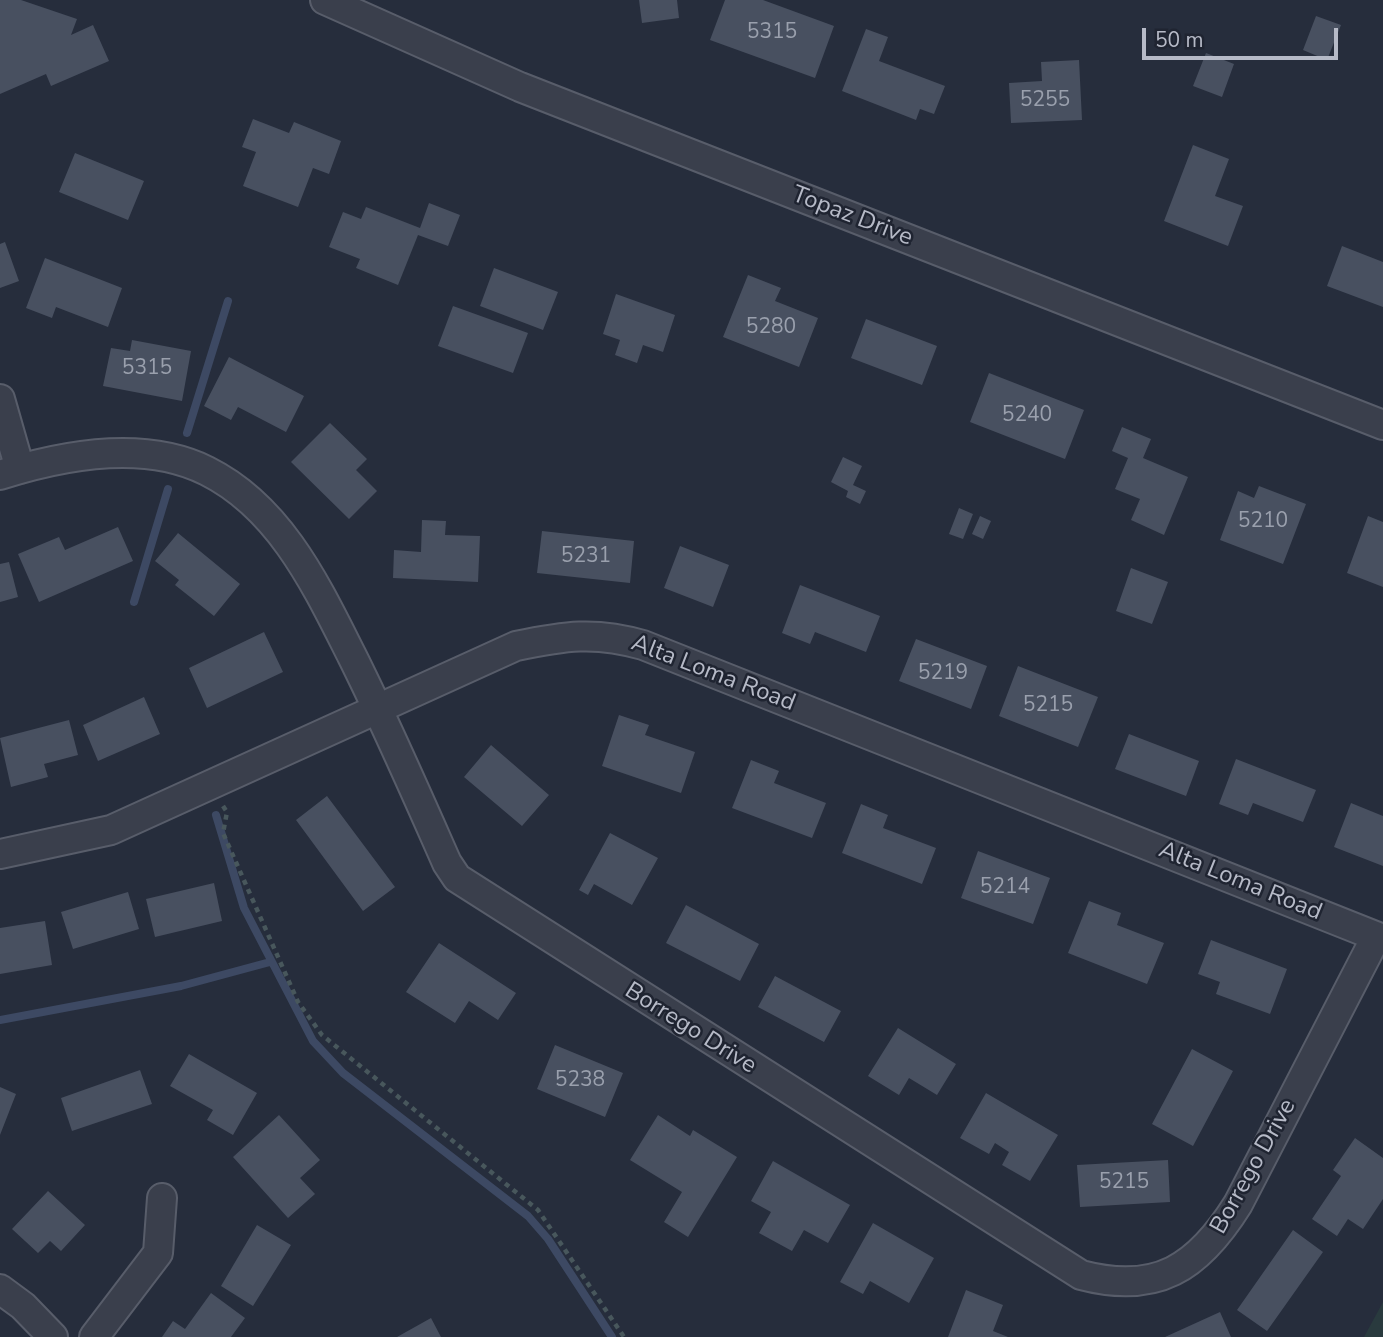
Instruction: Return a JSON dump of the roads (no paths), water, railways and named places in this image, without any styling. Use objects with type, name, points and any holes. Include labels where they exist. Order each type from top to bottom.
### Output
[{"type":"street","name":"Topaz Drive","points":[[325,0],[520,87],[1383,425]]},
{"type":"street","name":"Borrego Drive","points":[[0,399],[10,472],[83,456],[134,453],[172,459],[206,470],[234,487],[289,542],[312,578],[378,707],[447,863],[457,878],[473,891],[1081,1275],[1107,1282],[1149,1280],[1171,1273],[1196,1259],[1218,1236],[1238,1204],[1380,938]]},
{"type":"street","name":"Alta Loma Road","points":[[0,854],[111,830],[516,646],[580,635],[611,636],[643,645],[1380,938]]},
{"type":"street","points":[[94,1337],[158,1253],[162,1198]]},
{"type":"street","points":[[0,1289],[23,1306],[53,1337]]},
{"type":"waterway","points":[[187,433],[228,301]]},
{"type":"waterway","points":[[134,602],[168,489]]},
{"type":"waterway","points":[[216,815],[244,908],[313,1041],[343,1073],[528,1216],[548,1239],[612,1337]]},
{"type":"waterway","points":[[0,1020],[181,986],[270,962]]}]
